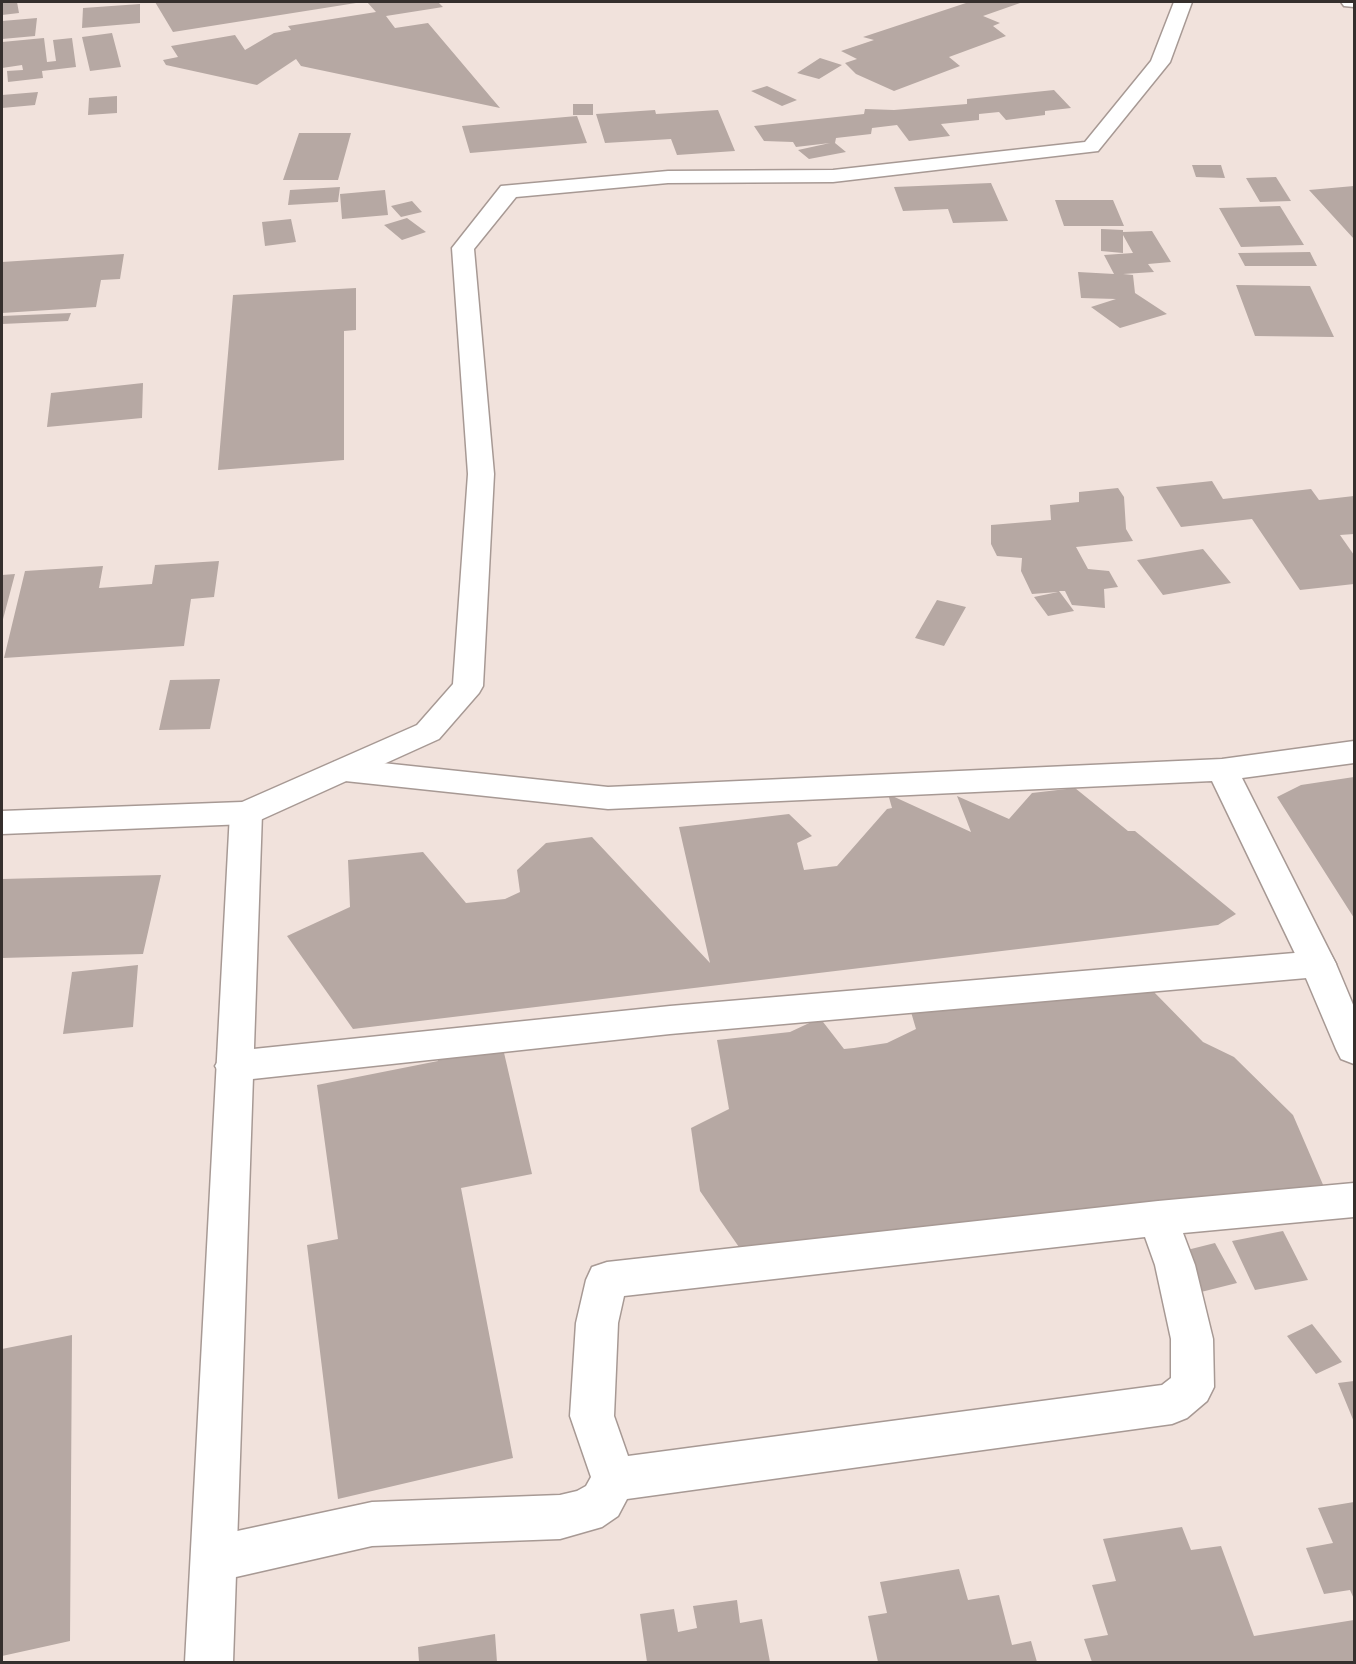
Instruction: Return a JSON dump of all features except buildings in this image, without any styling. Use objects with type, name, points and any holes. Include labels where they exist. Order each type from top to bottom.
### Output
[{"type":"street","points":[[2,823],[246,813],[428,732],[468,686],[481,474],[463,248],[509,191],[668,177],[832,176],[1091,147],[1160,62],[1183,2]]},
{"type":"street","points":[[345,770],[608,798],[1222,770],[1354,752]]},
{"type":"street","points":[[1222,770],[1318,964],[1354,1049]]},
{"type":"street","points":[[209,1662],[246,813]]},
{"type":"street","points":[[234,1066],[670,1020],[1318,964]]},
{"type":"street","points":[[213,1559],[372,1524],[560,1517],[586,1511],[602,1501],[614,1479],[592,1416],[597,1323],[607,1280],[1158,1218],[1354,1200]]},
{"type":"street","points":[[614,1479],[1172,1404],[1192,1387],[1192,1339],[1175,1265],[1158,1218]]}]
